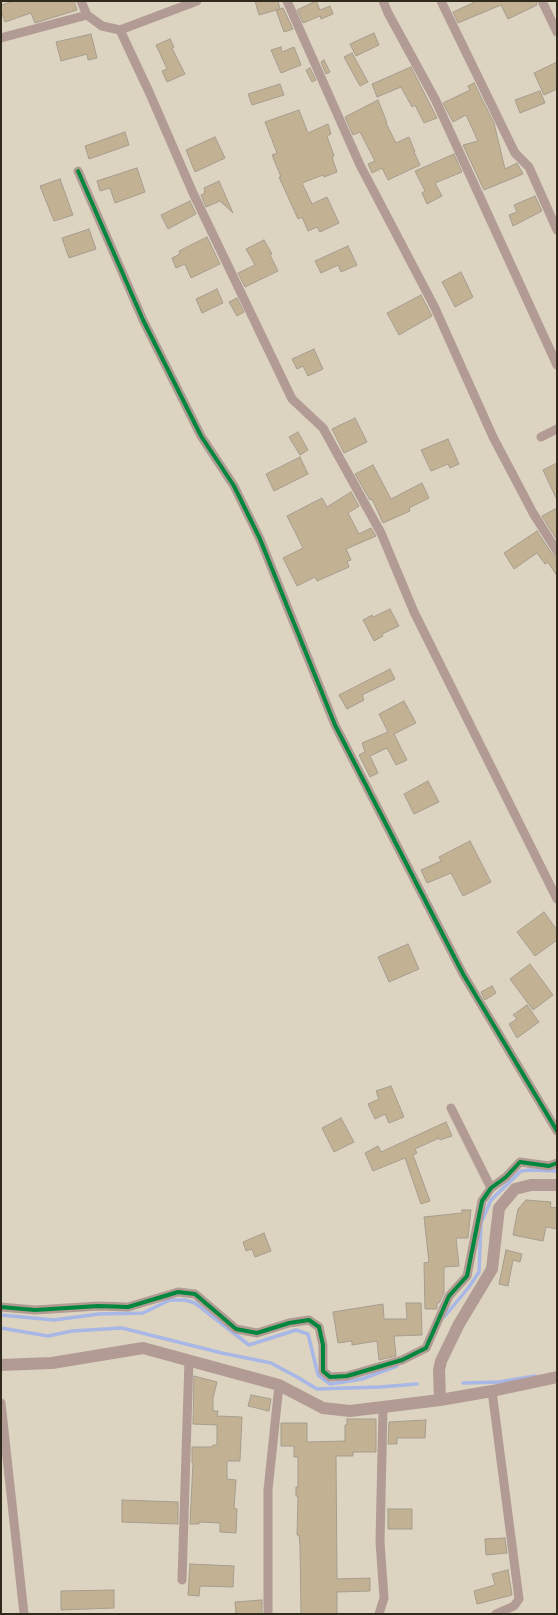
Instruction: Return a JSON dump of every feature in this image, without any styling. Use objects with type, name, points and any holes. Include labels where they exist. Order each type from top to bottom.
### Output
[{"type":"street","points":[[81,1],[87,15],[102,26],[120,30],[196,1]]},
{"type":"street","points":[[287,1],[360,165],[435,308],[493,437],[533,513],[557,551]]},
{"type":"street","points":[[383,1],[388,13],[435,98],[557,365]]},
{"type":"street","points":[[441,1],[515,153],[529,167],[557,230]]},
{"type":"street","points":[[542,1],[557,32]]},
{"type":"street","points":[[1,38],[87,15]]},
{"type":"street","points":[[120,30],[150,94],[193,193],[292,400],[323,428],[381,533],[414,612],[557,899]]},
{"type":"street","points":[[78,171],[143,320],[201,436],[234,486],[260,539],[335,725],[463,974],[557,1131]]},
{"type":"street","points":[[541,437],[557,429]]},
{"type":"street","points":[[451,1108],[491,1188]]},
{"type":"street","points":[[1,1307],[35,1310],[98,1306],[128,1307],[178,1292],[196,1294],[236,1329],[257,1332],[289,1323],[309,1320],[319,1327],[323,1345],[323,1371],[330,1377],[347,1376],[402,1360],[426,1348],[450,1296],[467,1276],[482,1201],[491,1188],[506,1177],[520,1162],[549,1166],[557,1163]]},
{"type":"street","points":[[440,1400],[439,1370],[441,1361],[459,1324],[492,1270],[499,1208],[515,1189],[530,1185],[557,1184]]},
{"type":"street","points":[[1,1365],[52,1363],[143,1348],[279,1385],[323,1408],[350,1411],[440,1400],[557,1377]]},
{"type":"street","points":[[182,1580],[189,1360]]},
{"type":"street","points":[[268,1614],[268,1490],[279,1385]]},
{"type":"street","points":[[492,1391],[519,1599],[514,1606],[496,1614]]},
{"type":"street","points":[[1,1403],[24,1614]]},
{"type":"street","points":[[379,1614],[384,1598],[380,1542],[383,1408]]},
{"type":"building","points":[[14,1],[74,1],[77,10],[35,23],[31,13],[5,22],[1,11],[1,5]]},
{"type":"building","points":[[255,1],[278,1],[280,9],[283,8],[293,29],[284,32],[276,10],[259,15]]},
{"type":"building","points":[[316,1],[320,10],[330,6],[333,14],[321,19],[320,16],[303,23],[297,10]]},
{"type":"building","points":[[472,1],[536,1],[537,5],[508,19],[501,5],[458,23],[453,12],[473,3]]},
{"type":"building","points":[[374,33],[379,45],[356,56],[350,44]]},
{"type":"building","points":[[91,34],[97,58],[88,60],[87,54],[61,61],[56,42]]},
{"type":"building","points":[[170,39],[174,47],[172,48],[185,74],[167,82],[162,71],[167,69],[156,45]]},
{"type":"building","points":[[281,47],[282,52],[294,47],[301,65],[281,73],[271,50]]},
{"type":"building","points":[[352,53],[368,82],[360,86],[344,57]]},
{"type":"building","points":[[324,60],[330,72],[326,74],[321,62]]},
{"type":"building","points":[[557,62],[557,89],[544,95],[534,73]]},
{"type":"building","points":[[411,67],[437,118],[424,123],[415,105],[412,107],[401,87],[377,97],[372,84]]},
{"type":"building","points":[[310,68],[316,80],[312,82],[306,70]]},
{"type":"building","points":[[474,83],[494,123],[505,169],[517,163],[523,174],[484,190],[463,145],[478,141],[466,115],[453,122],[443,103],[470,90],[468,86]]},
{"type":"building","points":[[280,84],[284,95],[252,105],[248,94]]},
{"type":"building","points":[[540,91],[545,103],[520,113],[515,100]]},
{"type":"building","points":[[378,100],[386,123],[396,143],[409,137],[420,165],[388,180],[382,168],[372,173],[368,164],[375,161],[360,132],[353,135],[345,117]]},
{"type":"building","points":[[299,110],[308,133],[328,124],[331,134],[327,136],[334,156],[332,157],[337,172],[324,177],[323,175],[302,183],[312,204],[327,197],[339,223],[320,232],[317,227],[308,231],[302,217],[298,219],[279,177],[281,177],[272,155],[277,153],[265,122]]},
{"type":"building","points":[[125,132],[129,145],[89,159],[85,146]]},
{"type":"building","points":[[215,137],[225,158],[195,172],[186,150]]},
{"type":"building","points":[[454,154],[462,172],[435,183],[442,196],[427,204],[422,193],[425,191],[415,171]]},
{"type":"building","points":[[137,168],[145,192],[115,203],[110,188],[100,191],[97,181]]},
{"type":"building","points":[[60,179],[73,215],[54,221],[40,186]]},
{"type":"building","points":[[219,181],[233,213],[220,201],[206,207],[201,195],[205,193],[204,188]]},
{"type":"building","points":[[535,196],[542,211],[513,226],[509,215],[517,212],[514,205]]},
{"type":"building","points":[[190,201],[196,214],[168,229],[161,215]]},
{"type":"building","points":[[89,229],[96,249],[69,258],[62,238]]},
{"type":"building","points":[[207,237],[220,264],[191,278],[185,264],[176,268],[172,258],[180,254],[179,251]]},
{"type":"building","points":[[264,240],[272,254],[270,255],[278,271],[245,287],[238,273],[255,265],[246,249]]},
{"type":"building","points":[[348,246],[357,265],[341,272],[338,265],[321,273],[315,261]]},
{"type":"building","points":[[461,272],[473,297],[455,307],[442,282]]},
{"type":"building","points":[[217,289],[223,303],[202,313],[196,299]]},
{"type":"building","points":[[421,295],[432,316],[399,335],[387,313]]},
{"type":"building","points":[[237,298],[244,312],[237,316],[229,302]]},
{"type":"building","points":[[314,349],[323,369],[308,376],[303,366],[297,369],[292,359]]},
{"type":"building","points":[[355,418],[367,442],[344,453],[332,429]]},
{"type":"building","points":[[298,432],[308,450],[300,455],[289,437]]},
{"type":"building","points":[[448,439],[459,464],[450,468],[448,464],[431,471],[421,450]]},
{"type":"building","points":[[300,457],[308,474],[274,491],[266,474]]},
{"type":"building","points":[[557,463],[557,500],[543,470]]},
{"type":"building","points":[[373,465],[391,499],[422,483],[429,498],[409,508],[410,511],[383,523],[372,499],[370,500],[355,474]]},
{"type":"building","points":[[351,492],[359,506],[348,513],[359,534],[371,528],[376,536],[346,549],[351,560],[347,561],[349,567],[317,581],[315,577],[297,586],[283,558],[303,548],[287,516],[322,498],[327,507]]},
{"type":"building","points":[[557,508],[557,540],[542,516]]},
{"type":"building","points":[[537,531],[552,554],[557,557],[557,576],[548,562],[545,564],[537,553],[514,569],[504,553]]},
{"type":"building","points":[[390,609],[399,626],[382,634],[383,636],[374,641],[363,620],[372,615],[373,617]]},
{"type":"building","points":[[390,669],[395,679],[362,695],[364,700],[347,709],[339,695]]},
{"type":"building","points":[[404,701],[416,723],[394,734],[407,760],[396,765],[387,748],[370,756],[378,773],[370,777],[359,755],[365,752],[362,743],[388,732],[379,714]]},
{"type":"building","points":[[428,781],[439,802],[414,814],[404,794]]},
{"type":"building","points":[[470,841],[491,882],[463,896],[451,873],[427,883],[421,870],[441,861],[439,857]]},
{"type":"building","points":[[544,912],[557,930],[557,940],[535,956],[517,932]]},
{"type":"building","points":[[408,944],[419,969],[389,982],[378,957]]},
{"type":"building","points":[[530,964],[553,995],[533,1010],[510,979]]},
{"type":"building","points":[[492,986],[496,993],[485,1000],[481,992]]},
{"type":"building","points":[[527,1005],[539,1022],[517,1038],[509,1024],[517,1019],[513,1015]]},
{"type":"building","points":[[391,1086],[404,1117],[389,1123],[385,1114],[375,1119],[368,1104],[379,1099],[376,1091]]},
{"type":"building","points":[[341,1118],[354,1142],[334,1152],[322,1128]]},
{"type":"building","points":[[446,1122],[452,1136],[440,1140],[439,1138],[415,1149],[417,1153],[413,1155],[430,1201],[421,1204],[405,1158],[373,1171],[365,1153],[378,1146],[381,1152]]},
{"type":"building","points":[[526,1200],[551,1202],[550,1207],[557,1208],[557,1229],[546,1227],[543,1241],[513,1235],[518,1209]]},
{"type":"building","points":[[462,1210],[471,1210],[468,1238],[456,1238],[459,1266],[444,1267],[444,1293],[439,1303],[437,1303],[437,1309],[425,1309],[424,1263],[429,1262],[424,1217],[462,1213]]},
{"type":"building","points":[[264,1233],[271,1251],[255,1257],[252,1249],[246,1251],[243,1242]]},
{"type":"building","points":[[506,1250],[522,1254],[520,1262],[513,1260],[508,1286],[499,1284]]},
{"type":"building","points":[[406,1303],[421,1303],[422,1335],[394,1336],[396,1356],[379,1360],[377,1341],[352,1345],[352,1341],[338,1343],[333,1312],[383,1304],[384,1319],[407,1319]]},
{"type":"building","points":[[194,1376],[217,1382],[213,1398],[213,1411],[218,1411],[217,1416],[242,1417],[240,1461],[227,1461],[227,1479],[236,1480],[234,1508],[237,1509],[236,1533],[220,1532],[220,1523],[199,1522],[199,1524],[190,1524],[193,1463],[192,1447],[212,1447],[213,1445],[217,1445],[217,1425],[193,1424]]},
{"type":"building","points":[[251,1395],[271,1399],[269,1411],[248,1406]]},
{"type":"building","points":[[347,1419],[376,1419],[376,1452],[353,1452],[353,1456],[336,1456],[337,1579],[370,1578],[370,1591],[337,1592],[337,1614],[301,1614],[300,1546],[299,1535],[297,1535],[298,1496],[296,1496],[296,1487],[298,1487],[298,1457],[294,1457],[294,1446],[281,1446],[281,1423],[307,1423],[307,1442],[345,1441],[345,1425],[347,1425]]},
{"type":"building","points":[[426,1420],[425,1438],[397,1438],[397,1444],[388,1444],[389,1422]]},
{"type":"building","points":[[122,1500],[178,1502],[178,1524],[122,1522]]},
{"type":"building","points":[[388,1509],[412,1509],[412,1529],[388,1529]]},
{"type":"building","points":[[505,1538],[507,1553],[486,1555],[485,1539]]},
{"type":"building","points":[[190,1564],[234,1566],[233,1587],[200,1586],[199,1596],[188,1595]]},
{"type":"building","points":[[508,1570],[512,1595],[477,1604],[474,1591],[495,1585],[492,1574]]},
{"type":"building","points":[[114,1590],[114,1608],[61,1610],[61,1591]]},
{"type":"building","points":[[262,1600],[262,1614],[236,1614],[235,1602]]},
{"type":"waterway","points":[[444,1317],[469,1287],[479,1272],[481,1223],[491,1200],[521,1171],[557,1171]]},
{"type":"waterway","points":[[1,1315],[54,1320],[99,1314],[143,1313],[170,1300],[185,1300],[195,1303],[249,1345],[296,1330],[308,1334],[318,1375],[330,1384],[362,1379],[397,1366]]},
{"type":"waterway","points":[[1,1328],[48,1336],[72,1331],[122,1328],[222,1353],[271,1363],[317,1389],[417,1384]]},
{"type":"waterway","points":[[463,1383],[499,1382],[535,1376]]},
{"type":"cycle path","points":[[78,171],[143,320],[201,436],[234,486],[260,539],[335,725],[463,974],[557,1131]]},
{"type":"cycle path","points":[[1,1307],[35,1310],[98,1306],[128,1307],[178,1292],[195,1294],[236,1329],[257,1333],[289,1323],[309,1320],[319,1327],[323,1345],[323,1371],[330,1377],[347,1376],[402,1360],[426,1348],[449,1296],[467,1276],[482,1201],[491,1188],[506,1177],[520,1162],[549,1166],[557,1163]]}]
